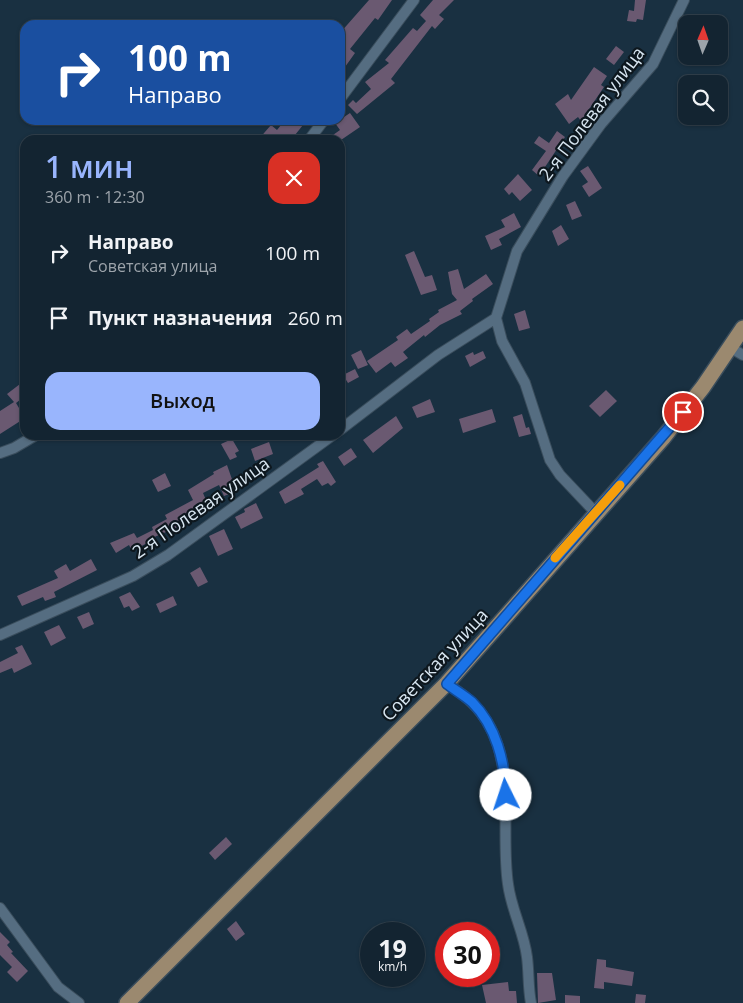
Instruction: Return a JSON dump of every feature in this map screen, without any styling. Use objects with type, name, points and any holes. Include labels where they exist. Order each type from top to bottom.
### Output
[{"type":"main road","name":"Советская улица","points":[[127,1003],[447,684],[737,351],[743,328]]},
{"type":"street","points":[[345,92],[414,0]]},
{"type":"street","name":"2-я Полевая улица","points":[[496,318],[517,251],[563,176],[601,124],[653,64],[684,0]]},
{"type":"street","points":[[345,426],[438,355],[496,318],[502,341],[525,383],[550,460],[560,475],[595,512]]},
{"type":"street","points":[[0,453],[28,440]]},
{"type":"street","name":"2-я Полевая улица","points":[[0,635],[133,576],[161,559],[326,440]]},
{"type":"street","points":[[447,684],[472,702],[496,740],[505,779],[508,885],[527,957],[531,1003]]},
{"type":"street","points":[[0,908],[58,988],[79,1003]]},
{"type":"building","points":[[369,0],[392,0],[378,20],[375,18],[350,49],[355,53],[345,67],[345,27]]},
{"type":"building","points":[[433,0],[454,0],[439,15],[444,19],[435,29],[432,26],[391,79],[395,83],[357,114],[348,105],[353,100],[356,103],[371,89],[365,82],[389,63],[385,60],[413,28],[417,31],[426,21],[420,15]]},
{"type":"building","points":[[635,0],[646,0],[643,20],[637,19],[636,22],[627,21],[629,10],[634,11]]},
{"type":"building","points":[[616,46],[624,52],[614,65],[606,59]]},
{"type":"building","points":[[594,67],[607,76],[601,85],[604,87],[581,121],[578,117],[569,124],[555,104],[568,94],[571,100]]},
{"type":"building","points":[[350,113],[360,127],[345,137],[345,135],[333,135],[340,130],[336,125],[345,125],[345,116]]},
{"type":"building","points":[[271,125],[277,130],[281,125],[303,125],[295,135],[262,135]]},
{"type":"building","points":[[557,131],[565,137],[539,176],[532,170],[546,151],[534,143],[539,136],[549,143]]},
{"type":"building","points":[[588,166],[602,188],[589,197],[582,186],[588,182],[580,171]]},
{"type":"building","points":[[518,174],[532,190],[520,201],[512,192],[509,195],[504,189]]},
{"type":"building","points":[[575,201],[582,216],[572,220],[566,205]]},
{"type":"building","points":[[514,213],[521,227],[499,239],[502,245],[491,250],[485,236],[505,227],[501,220]]},
{"type":"building","points":[[561,225],[569,239],[558,246],[552,231]]},
{"type":"building","points":[[414,251],[425,277],[432,275],[437,290],[421,295],[405,255]]},
{"type":"building","points":[[458,269],[464,289],[486,274],[493,284],[472,299],[473,301],[460,311],[462,314],[440,325],[425,337],[424,335],[403,352],[408,358],[395,367],[391,362],[376,373],[367,361],[398,340],[396,337],[407,329],[411,334],[430,321],[429,319],[439,312],[438,310],[457,300],[452,294],[448,272]]},
{"type":"building","points":[[525,310],[530,328],[519,331],[514,314]]},
{"type":"building","points":[[361,350],[368,365],[358,369],[351,355]]},
{"type":"building","points":[[483,351],[486,358],[470,367],[465,356],[473,352],[474,355]]},
{"type":"building","points":[[355,369],[359,377],[348,383],[345,374]]},
{"type":"building","points":[[20,384],[20,400],[16,403],[20,410],[20,421],[0,434],[0,411],[14,402],[7,394]]},
{"type":"building","points":[[606,390],[617,401],[600,417],[589,406]]},
{"type":"building","points":[[430,399],[435,412],[417,418],[412,407]]},
{"type":"building","points":[[492,409],[496,422],[463,433],[459,419]]},
{"type":"building","points":[[522,414],[526,428],[529,427],[531,434],[519,437],[513,417]]},
{"type":"building","points":[[396,416],[403,428],[373,453],[363,440]]},
{"type":"building","points":[[233,440],[239,451],[235,453],[237,457],[230,460],[221,444]]},
{"type":"building","points":[[269,442],[273,454],[255,461],[251,449]]},
{"type":"building","points":[[351,448],[357,457],[344,466],[338,457]]},
{"type":"building","points":[[323,461],[336,482],[331,486],[328,483],[322,486],[317,479],[301,489],[304,494],[285,504],[279,492],[319,467],[317,464]]},
{"type":"building","points":[[227,465],[234,485],[229,487],[232,493],[224,496],[219,485],[203,493],[206,500],[197,505],[199,510],[184,518],[187,523],[152,538],[153,540],[132,551],[129,545],[116,553],[110,543],[134,533],[137,538],[153,530],[152,527],[167,519],[165,515],[193,500],[188,490],[214,474],[213,472]]},
{"type":"building","points":[[165,473],[171,486],[158,492],[152,480]]},
{"type":"building","points":[[256,503],[263,518],[241,529],[235,517],[245,512],[244,509]]},
{"type":"building","points":[[224,529],[233,549],[218,556],[209,536]]},
{"type":"building","points":[[91,559],[97,570],[54,592],[56,597],[45,601],[43,597],[22,606],[17,596],[58,578],[54,571],[66,564],[70,571]]},
{"type":"building","points":[[200,567],[208,582],[198,587],[190,573]]},
{"type":"building","points":[[130,592],[140,607],[132,611],[129,606],[124,608],[119,597]]},
{"type":"building","points":[[173,596],[177,605],[160,613],[156,604]]},
{"type":"building","points":[[89,612],[94,624],[83,629],[77,617]]},
{"type":"building","points":[[59,625],[66,638],[51,646],[44,632]]},
{"type":"building","points":[[22,645],[32,664],[14,673],[12,668],[0,673],[0,662],[18,653],[15,648]]},
{"type":"building","points":[[226,837],[232,844],[215,860],[209,853]]},
{"type":"building","points":[[236,921],[245,934],[236,941],[227,929]]},
{"type":"building","points":[[0,932],[10,942],[7,945],[13,952],[11,953],[28,971],[17,982],[7,972],[12,967],[0,955]]},
{"type":"building","points":[[597,959],[606,960],[606,967],[634,972],[632,986],[604,982],[604,989],[594,988]]},
{"type":"building","points":[[537,973],[552,973],[556,1000],[538,1003]]},
{"type":"building","points":[[508,982],[509,991],[516,991],[517,1003],[486,1003],[482,987],[500,987],[500,983]]},
{"type":"building","points":[[636,994],[646,995],[645,1003],[635,1003]]},
{"type":"building","points":[[565,995],[580,996],[580,1003],[565,1003]]},
{"type":"slow traffic","points":[[555,558],[620,485]]},
{"type":"route","points":[[506,795],[502,761],[496,740],[486,721],[472,702],[447,684],[595,512],[663,438],[683,412]]}]
